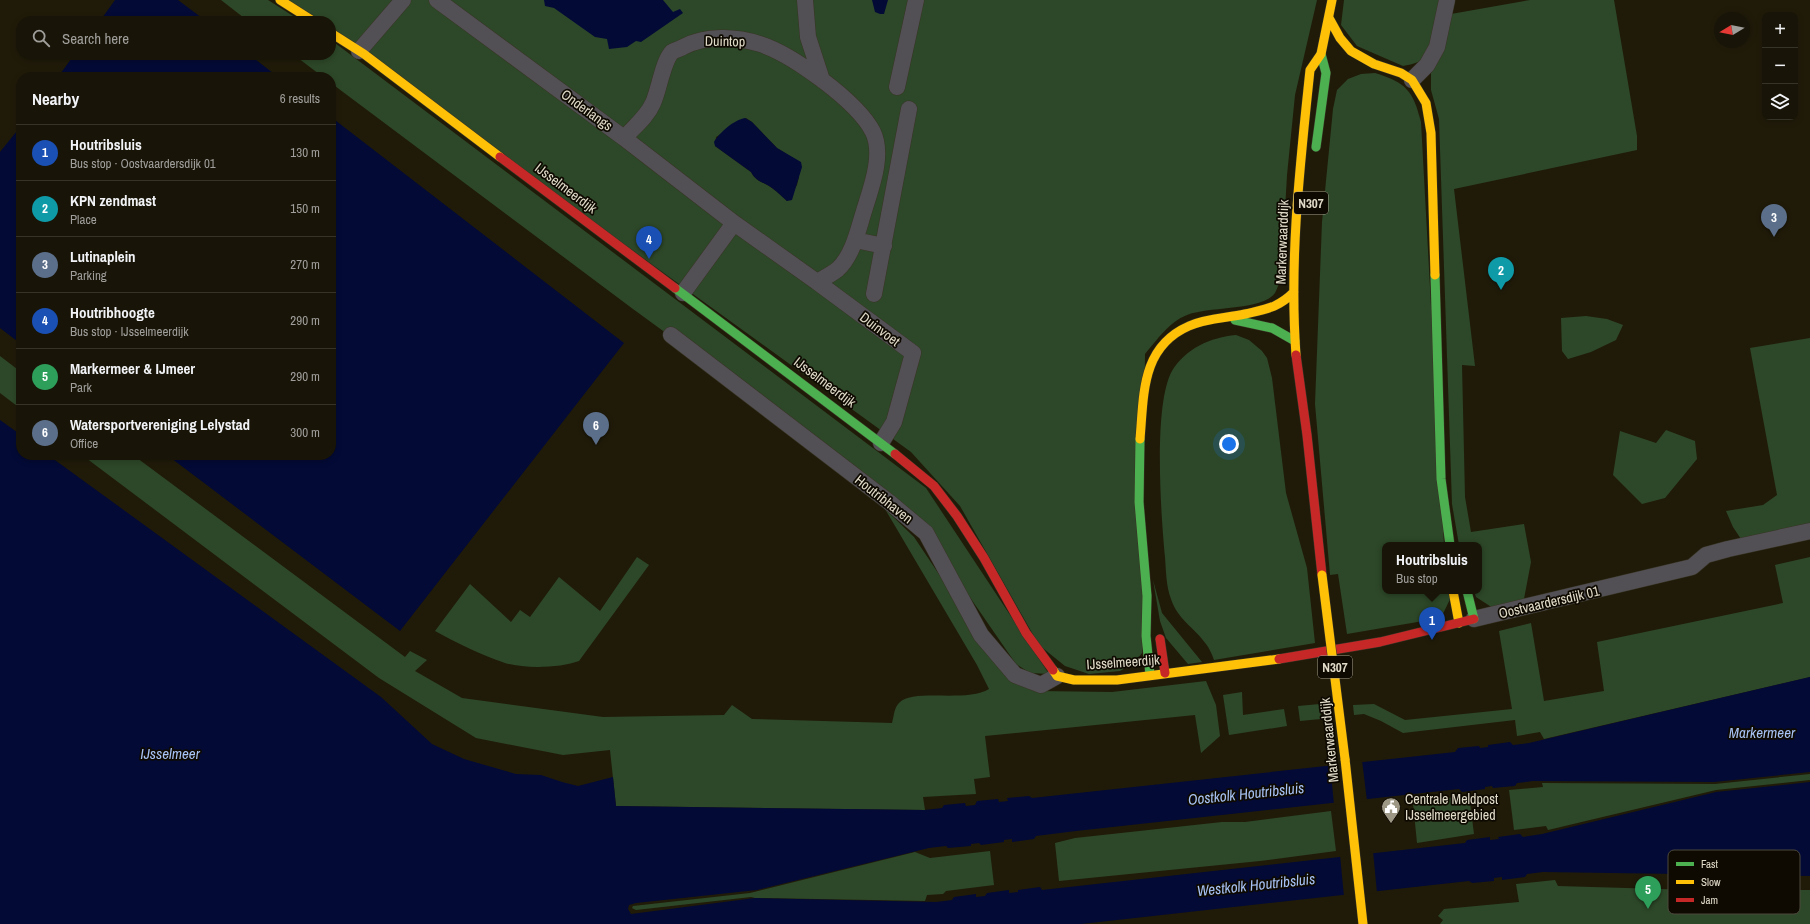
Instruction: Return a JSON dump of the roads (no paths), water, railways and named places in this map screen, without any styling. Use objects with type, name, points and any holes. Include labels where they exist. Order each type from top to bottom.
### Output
[{"type":"main road","points":[[280,0],[305,16]]},
{"type":"main road","name":"Markerwaarddijk","points":[[1332,0],[1320,54],[1310,70],[1304,115],[1297,192],[1294,292],[1295,341],[1322,575],[1336,680],[1363,924]]},
{"type":"main road","points":[[1329,18],[1344,45],[1374,64],[1401,73],[1412,80],[1426,102],[1430,121],[1441,479],[1450,542]]},
{"type":"main road","name":"IJsselmeerdijk","points":[[336,36],[359,51],[683,293],[881,443],[934,486],[958,516],[984,558],[1026,633],[1057,676],[1074,680],[1117,680],[1284,658]]},
{"type":"main road","points":[[1320,54],[1331,59]]},
{"type":"main road","points":[[1315,157],[1326,73],[1320,54]]},
{"type":"main road","points":[[1360,66],[1374,64]]},
{"type":"main road","points":[[1150,675],[1146,636],[1147,596],[1139,502],[1139,448],[1145,381],[1151,363],[1160,347],[1175,334],[1189,326],[1208,320],[1227,318],[1272,308],[1285,301],[1294,292]]},
{"type":"main road","points":[[1227,318],[1272,328],[1295,341]]},
{"type":"main road","name":"Markerwaarddijk","points":[[1307,368],[1307,435]]},
{"type":"main road","points":[[1454,594],[1466,621]]},
{"type":"main road","points":[[1466,621],[1467,594]]},
{"type":"main road","points":[[1147,596],[1156,626],[1165,673]]},
{"type":"main road","name":"Oostvaardersdijk 01","points":[[1284,658],[1380,642],[1466,621]]},
{"type":"street","points":[[359,51],[403,0]]},
{"type":"street","name":"Onderlangs","points":[[437,0],[624,138],[734,222],[817,282]]},
{"type":"street","points":[[805,0],[808,37],[822,80],[859,111],[873,132],[876,145],[876,169],[855,240],[849,254],[838,268],[817,282]]},
{"type":"street","points":[[897,87],[916,0]]},
{"type":"street","points":[[1412,80],[1427,65],[1436,47],[1447,0]]},
{"type":"street","name":"Duintop","points":[[624,138],[648,112],[661,81],[664,65],[672,52],[701,39],[741,39],[761,44],[783,54],[822,80]]},
{"type":"street","name":"Duinvoet","points":[[874,294],[909,110]]},
{"type":"street","points":[[683,293],[734,222]]},
{"type":"street","points":[[855,240],[884,246]]},
{"type":"street","name":"Duinvoet","points":[[817,282],[913,353],[894,422],[881,443]]},
{"type":"street","name":"Houtribhaven","points":[[670,335],[883,497],[926,533],[981,635],[1015,675],[1042,685],[1057,676]]},
{"type":"street","name":"Oostvaardersdijk 01","points":[[1466,621],[1692,567],[1706,555],[1810,531]]},
{"type":"water","points":[[115,0],[178,0],[199,16],[104,16]]},
{"type":"water","points":[[544,0],[663,0],[673,12],[680,9],[683,13],[641,42],[636,41],[627,47],[609,49],[607,39],[595,37],[554,8],[545,6]]},
{"type":"water","points":[[872,0],[888,0],[884,14],[875,12]]},
{"type":"water","points":[[70,60],[256,60],[272,72],[62,72]]},
{"type":"water","points":[[745,118],[752,122],[777,148],[801,162],[802,167],[792,200],[787,201],[715,146],[714,142],[724,131],[736,121]]},
{"type":"water","points":[[336,121],[624,343],[400,631],[174,460],[336,460]]},
{"type":"water","points":[[16,132],[16,340],[0,328],[0,152]]},
{"type":"water","name":"IJsselmeer","points":[[0,420],[16,431],[16,460],[55,460],[381,697],[432,744],[464,759],[516,774],[541,775],[578,786],[613,777],[616,806],[925,810],[942,808],[944,805],[965,803],[966,806],[975,805],[977,801],[998,799],[999,802],[1008,801],[1007,798],[1029,796],[1032,798],[1455,752],[1458,748],[1479,746],[1480,748],[1488,747],[1488,745],[1510,742],[1513,745],[1529,743],[1810,677],[1810,772],[1714,782],[1533,781],[1517,783],[1515,786],[1493,788],[1492,786],[1485,787],[1485,789],[1462,792],[1459,789],[1076,831],[1036,836],[1034,839],[1012,842],[1012,839],[1004,840],[1004,842],[981,845],[979,843],[971,844],[971,846],[948,848],[946,846],[929,848],[757,890],[636,903],[629,905],[628,909],[631,914],[755,898],[936,902],[952,900],[954,897],[976,894],[976,897],[985,896],[987,893],[1009,890],[1009,893],[1018,892],[1018,890],[1040,887],[1042,890],[1465,843],[1467,840],[1490,837],[1490,840],[1499,839],[1498,837],[1520,834],[1523,837],[1542,834],[1716,792],[1810,782],[1810,876],[1800,876],[1800,850],[1668,850],[1668,874],[1543,872],[1527,874],[1525,877],[1502,880],[1502,877],[1494,878],[1494,881],[1472,883],[1469,881],[1081,924],[0,924]]},
{"type":"place","name":"Lutinaplein","points":[[1774,237]]},
{"type":"place","name":"Houtribhoogte","points":[[649,259]]},
{"type":"place","name":"KPN zendmast","points":[[1501,290]]},
{"type":"place","name":"Watersportvereniging Lelystad","points":[[596,445]]},
{"type":"place","name":"Houtribsluis","points":[[1432,640]]},
{"type":"place","name":"Centrale Meldpost IJsselmeergebied","points":[[1391,824]]},
{"type":"place","name":"Markermeer & IJmeer","points":[[1648,909]]},
{"type":"water label","name":"Markermeer","points":[[1762,733]]},
{"type":"water label","name":"Oostkolk Houtribsluis","points":[[1246,794]]},
{"type":"water label","name":"Westkolk Houtribsluis","points":[[1256,885]]}]
